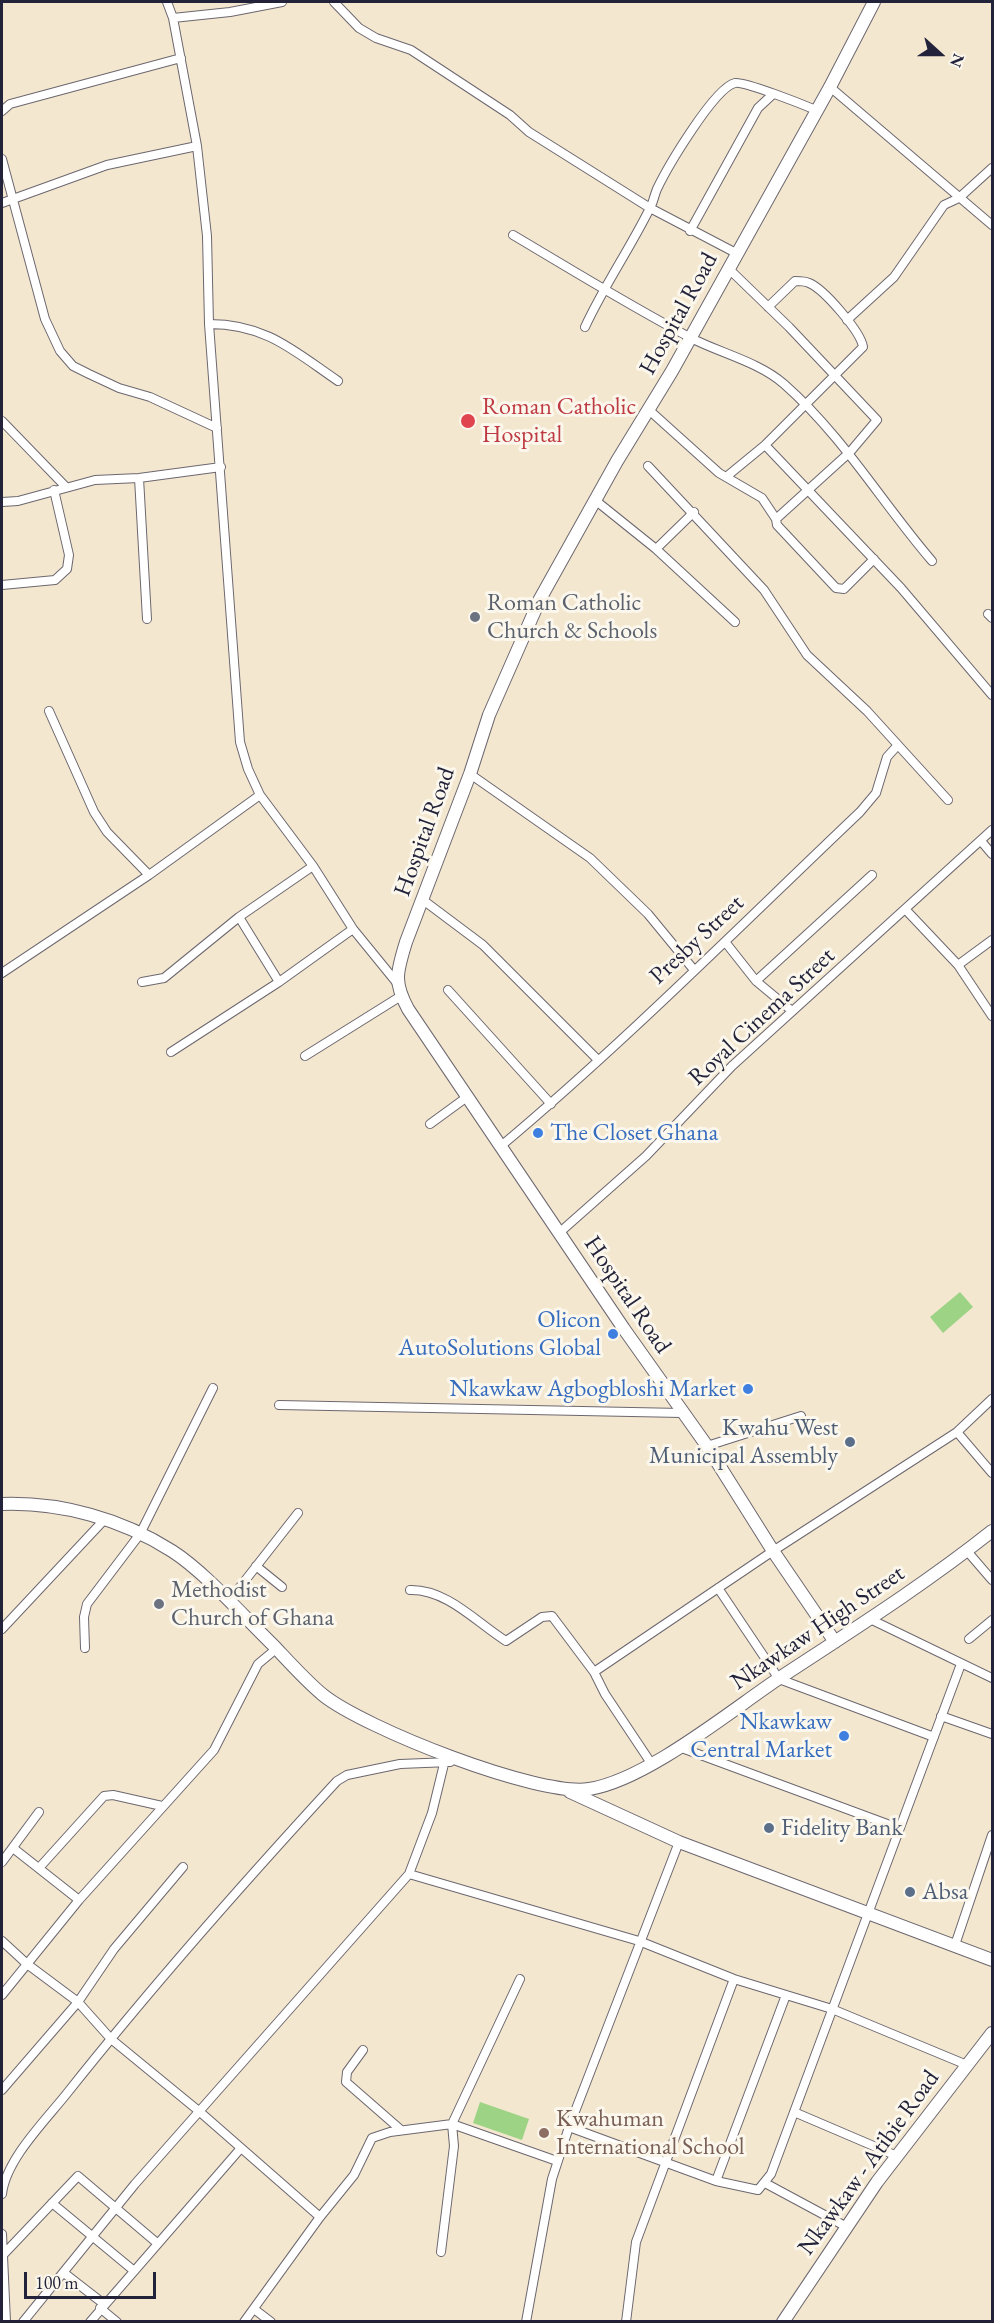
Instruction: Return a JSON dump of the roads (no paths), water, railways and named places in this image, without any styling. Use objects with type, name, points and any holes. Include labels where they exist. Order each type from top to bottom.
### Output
[{"type":"main road","name":"Hospital Road","points":[[835,1642],[773,1551],[707,1446],[624,1329],[467,1097],[399,989],[398,968],[470,774],[489,715],[540,599],[690,338],[830,87],[874,2]]},
{"type":"main road","name":"Nkawkaw High Street","points":[[2,1504],[60,1507],[140,1534],[174,1553],[229,1601],[324,1696],[381,1728],[498,1772],[560,1787],[591,1789],[651,1763],[679,1747],[835,1642],[872,1620],[993,1531]]},
{"type":"main road","points":[[560,1787],[679,1842],[993,1960]]},
{"type":"main road","name":"Nkawkaw - Atibie Road","points":[[783,2322],[846,2226],[897,2156],[993,2033]]},
{"type":"street","points":[[167,2],[173,18],[197,146],[207,236],[209,324],[240,742],[248,769],[260,795],[313,866],[353,929],[399,989],[305,1056]]},
{"type":"street","points":[[173,18],[230,12],[282,2]]},
{"type":"street","points":[[334,2],[359,28],[376,38],[411,50],[510,115],[529,132],[650,208],[690,231],[736,253]]},
{"type":"street","points":[[2,111],[10,104],[181,58]]},
{"type":"street","points":[[585,327],[603,289],[650,208],[666,173],[695,126],[728,86],[737,82],[772,95],[787,96],[816,110]]},
{"type":"street","points":[[830,87],[993,225]]},
{"type":"street","points":[[690,231],[758,108],[772,95]]},
{"type":"street","points":[[2,203],[107,165],[197,146]]},
{"type":"street","points":[[2,159],[45,320],[60,351],[73,366],[119,388],[150,397],[217,428]]},
{"type":"street","points":[[847,320],[899,272],[944,206],[959,198],[993,168]]},
{"type":"street","points":[[513,235],[690,338],[769,374],[804,404],[850,452],[909,534],[932,561]]},
{"type":"street","points":[[728,268],[877,420],[850,452],[776,519]]},
{"type":"street","points":[[726,477],[765,445],[863,347],[847,320],[826,296],[810,283],[795,281],[768,307]]},
{"type":"street","points":[[209,324],[236,324],[260,331],[338,381]]},
{"type":"street","points":[[649,410],[726,477],[762,498],[780,529],[836,588],[844,589],[874,559]]},
{"type":"street","points":[[2,421],[66,486]]},
{"type":"street","points":[[765,445],[874,559],[993,695]]},
{"type":"street","points":[[648,466],[764,590],[807,655],[867,711],[948,800]]},
{"type":"street","points":[[2,502],[18,501],[66,486],[95,480],[140,478],[221,467]]},
{"type":"street","points":[[140,478],[147,619]]},
{"type":"street","points":[[2,585],[55,580],[67,569],[69,555],[54,490]]},
{"type":"street","points":[[595,500],[656,549],[735,622]]},
{"type":"street","points":[[656,549],[693,512]]},
{"type":"street","points":[[49,711],[94,812],[107,832],[149,875]]},
{"type":"street","name":"Presby Street","points":[[501,1146],[551,1104],[597,1059],[726,943],[866,806],[876,793],[887,757],[897,746]]},
{"type":"street","points":[[470,774],[590,858],[648,914],[694,970]]},
{"type":"street","points":[[2,973],[149,875],[260,795]]},
{"type":"street","name":"Royal Cinema Street","points":[[559,1233],[646,1156],[732,1066],[993,830]]},
{"type":"street","points":[[981,842],[993,854]]},
{"type":"street","points":[[142,982],[164,978],[239,917],[313,866]]},
{"type":"street","points":[[756,981],[872,875]]},
{"type":"street","points":[[423,900],[483,945],[597,1059]]},
{"type":"street","points":[[905,909],[958,965],[993,1016]]},
{"type":"street","points":[[239,917],[279,982]]},
{"type":"street","points":[[171,1052],[279,982],[353,929]]},
{"type":"street","points":[[958,965],[993,940]]},
{"type":"street","points":[[726,943],[756,981],[792,1011]]},
{"type":"street","points":[[448,990],[551,1104]]},
{"type":"street","points":[[430,1124],[467,1097]]},
{"type":"street","points":[[85,1648],[84,1617],[87,1604],[140,1534],[213,1388]]},
{"type":"street","points":[[594,1672],[773,1551],[957,1432],[993,1399]]},
{"type":"street","points":[[279,1405],[682,1413]]},
{"type":"street","points":[[707,1446],[801,1416]]},
{"type":"street","points":[[957,1432],[993,1473]]},
{"type":"street","points":[[229,1601],[298,1513]]},
{"type":"street","points":[[2,1629],[104,1520]]},
{"type":"street","points":[[967,1551],[993,1580]]},
{"type":"street","points":[[256,1566],[282,1587]]},
{"type":"street","points":[[718,1588],[779,1679],[934,1737]]},
{"type":"street","points":[[410,1590],[420,1590],[436,1596],[469,1613],[506,1641],[542,1617],[552,1616],[594,1672],[605,1694],[651,1763]]},
{"type":"street","points":[[872,1620],[993,1678]]},
{"type":"street","points":[[969,1639],[993,1620]]},
{"type":"street","points":[[2,1995],[79,1900],[214,1750],[258,1664],[276,1649]]},
{"type":"street","points":[[569,2127],[716,2181],[758,2190],[765,2183],[870,1912],[898,1828],[961,1664]]},
{"type":"street","points":[[941,1716],[993,1734]]},
{"type":"street","points":[[679,1747],[898,1828]]},
{"type":"street","points":[[2,2194],[4,2177],[11,2165],[111,2038],[227,1901],[337,1781],[347,1775],[400,1764],[444,1764],[459,1759]]},
{"type":"street","points":[[23,2322],[93,2239],[115,2209],[409,1874],[430,1822],[444,1764]]},
{"type":"street","points":[[39,1868],[104,1796],[113,1795],[162,1806]]},
{"type":"street","points":[[2,1862],[39,1812]]},
{"type":"street","points":[[954,1945],[993,1835]]},
{"type":"street","points":[[526,2322],[557,2161],[639,1941],[679,1842]]},
{"type":"street","points":[[13,1848],[79,1900]]},
{"type":"street","points":[[2,2090],[78,2002],[114,1948],[183,1867]]},
{"type":"street","points":[[409,1874],[639,1941],[734,1978],[832,2010],[967,2065]]},
{"type":"street","points":[[2,1941],[27,1964],[78,2002],[111,2038],[320,2217]]},
{"type":"street","points":[[441,2252],[454,2146],[452,2124],[520,1978]]},
{"type":"street","points":[[626,2322],[636,2242],[734,1978]]},
{"type":"street","points":[[716,2181],[786,1995]]},
{"type":"street","points":[[363,2050],[347,2072],[346,2082],[401,2130]]},
{"type":"street","points":[[794,2112],[897,2156]]},
{"type":"street","points":[[244,2322],[320,2217],[354,2175],[372,2138],[401,2130],[452,2124],[557,2161]]},
{"type":"street","points":[[90,2322],[241,2148]]},
{"type":"street","points":[[3,2255],[78,2176],[157,2243]]},
{"type":"street","points":[[765,2183],[846,2226]]},
{"type":"street","points":[[52,2203],[93,2239],[134,2270]]},
{"type":"street","points":[[2,2234],[6,2322]]},
{"type":"street","points":[[64,2273],[117,2322]]},
{"type":"street","points":[[254,2309],[271,2322]]},
{"type":"place","name":"Roman Catholic Hospital","points":[[468,421]]},
{"type":"place","name":"Roman Catholic Church & Schools","points":[[475,617]]},
{"type":"place","name":"The Closet Ghana","points":[[538,1133]]},
{"type":"place","name":"Olicon AutoSolutions Global","points":[[613,1334]]},
{"type":"place","name":"Nkawkaw Agbogbloshi Market","points":[[748,1389]]},
{"type":"place","name":"Kwahu West Municipal Assembly","points":[[850,1442]]},
{"type":"place","name":"Methodist Church of Ghana","points":[[159,1604]]},
{"type":"place","name":"Nkawkaw Central Market","points":[[844,1736]]},
{"type":"place","name":"Fidelity Bank","points":[[769,1828]]},
{"type":"place","name":"Absa","points":[[910,1892]]},
{"type":"place","name":"Kwahuman International School","points":[[544,2133]]}]
